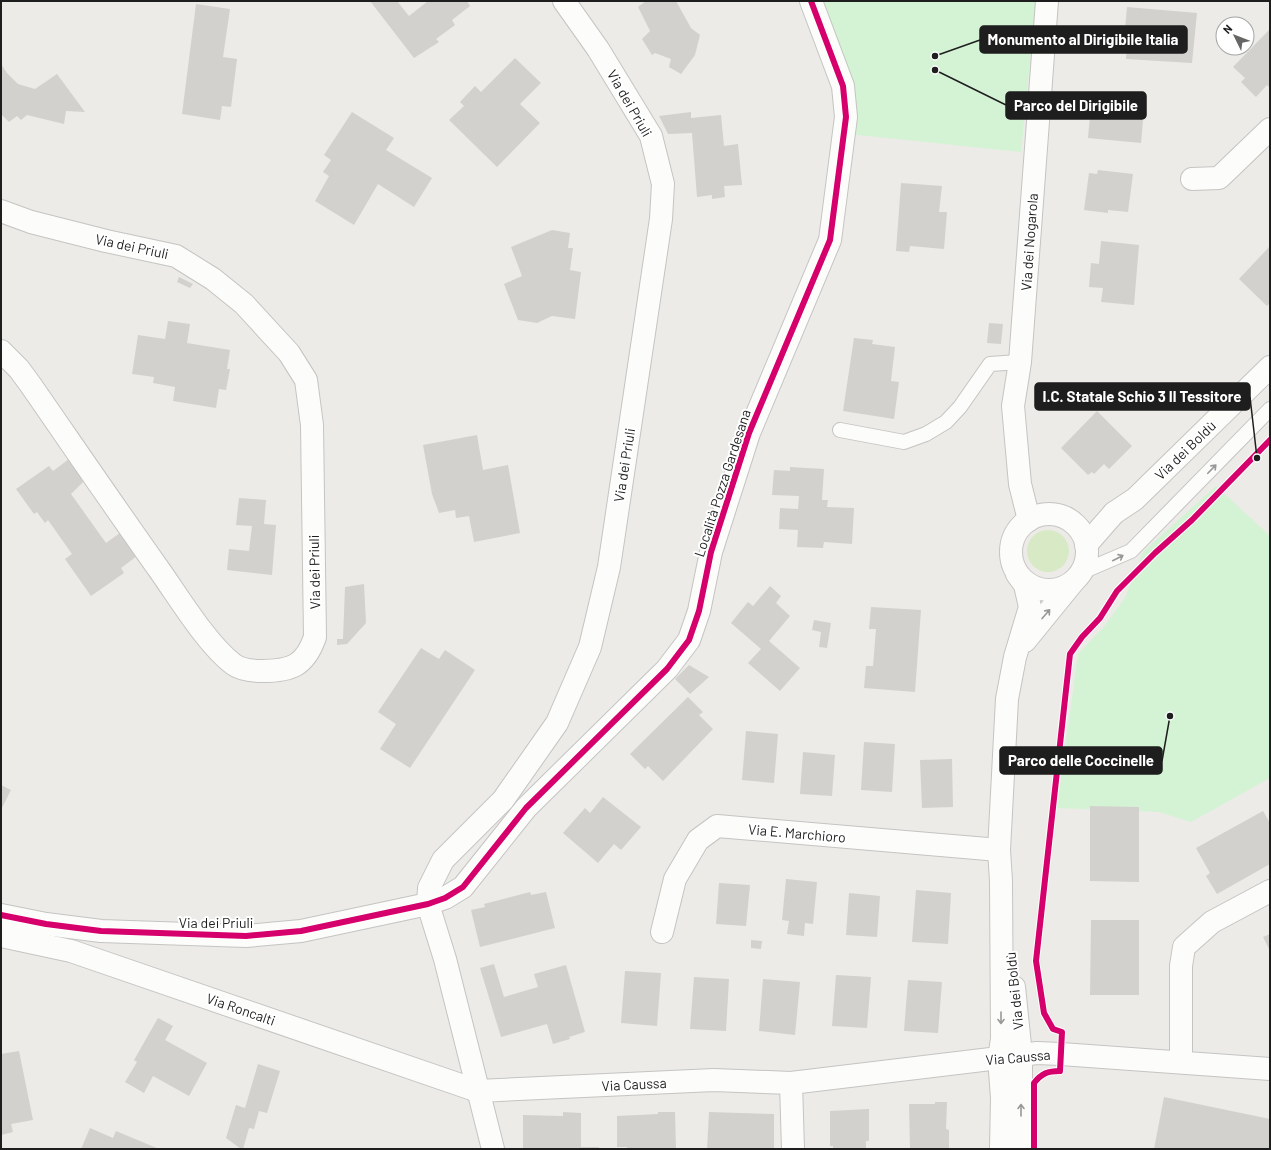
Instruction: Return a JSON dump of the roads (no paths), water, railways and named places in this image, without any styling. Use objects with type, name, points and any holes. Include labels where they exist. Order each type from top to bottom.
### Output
[{"type":"street","name":"Via dei Priuli","points":[[492,1149],[445,959],[428,904],[429,888],[443,860],[503,800],[557,723],[590,648],[609,567],[660,226],[662,184],[651,136],[598,49],[564,1]]},
{"type":"street","name":"Località Pozza Gardesana","points":[[428,904],[445,898],[463,887],[526,808],[667,669],[689,640],[699,611],[711,552],[749,433],[830,240],[846,117],[843,86],[811,1]]},
{"type":"street","name":"Via dei Nogarola","points":[[1029,520],[1020,484],[1013,406],[1020,362],[1047,1]]},
{"type":"street","points":[[1192,179],[1219,178],[1270,129]]},
{"type":"street","name":"Via dei Priuli","points":[[1,211],[31,222],[106,241],[176,256],[213,279],[244,304],[289,353],[306,380],[312,425],[315,637],[310,652],[293,668],[282,671],[251,671],[234,665],[221,653],[189,613],[26,379],[1,351]]},
{"type":"street","name":"Via dei Boldù","points":[[1015,657],[1031,632],[1080,575],[1086,559],[1086,545],[1114,513],[1135,499],[1270,367]]},
{"type":"street","points":[[1020,484],[1052,514]]},
{"type":"street","name":"Via dei Boldù","points":[[1073,523],[1114,513]]},
{"type":"street","points":[[1029,520],[1040,515],[1052,514],[1063,517],[1079,529],[1086,545]]},
{"type":"street","name":"Via dei Boldù","points":[[1001,1149],[1002,1098],[999,1058],[1002,1039],[1000,850],[1007,699],[1015,657],[1030,607],[1025,585],[1017,574],[1012,563],[1011,550],[1013,538],[1020,528],[1029,520]]},
{"type":"street","points":[[1017,574],[1025,582],[1035,588],[1046,590],[1058,589],[1069,585],[1080,575]]},
{"type":"street","name":"Via E. Marchioro","points":[[662,932],[675,879],[698,840],[717,826],[1000,850]]},
{"type":"street","name":"Via dei Boldù","points":[[1001,881],[1021,1055],[1021,1149]]},
{"type":"street","points":[[1181,1062],[1181,966],[1184,947],[1212,922],[1270,892]]},
{"type":"street","name":"Via dei Priuli","points":[[1,915],[46,924],[101,931],[246,936],[301,931],[428,904]]},
{"type":"street","name":"Via Roncalti","points":[[1,936],[71,951],[478,1092]]},
{"type":"street","name":"Via Caussa","points":[[478,1092],[714,1080],[791,1083],[1037,1053],[1270,1069]]},
{"type":"street","points":[[791,1083],[793,1149]]},
{"type":"lane","points":[[840,430],[904,442],[926,434],[946,422],[960,408],[990,364],[1020,362]]},
{"type":"lane","points":[[1080,575],[1131,551],[1270,409]]},
{"type":"place","name":"Monumento al Dirigibile Italia","points":[[935,56]]},
{"type":"place","name":"Parco del Dirigibile","points":[[935,70]]},
{"type":"place","name":"I.C. Statale Schio 3 Il Tessitore","points":[[1257,458]]},
{"type":"place","name":"Parco delle Coccinelle","points":[[1170,716]]}]
